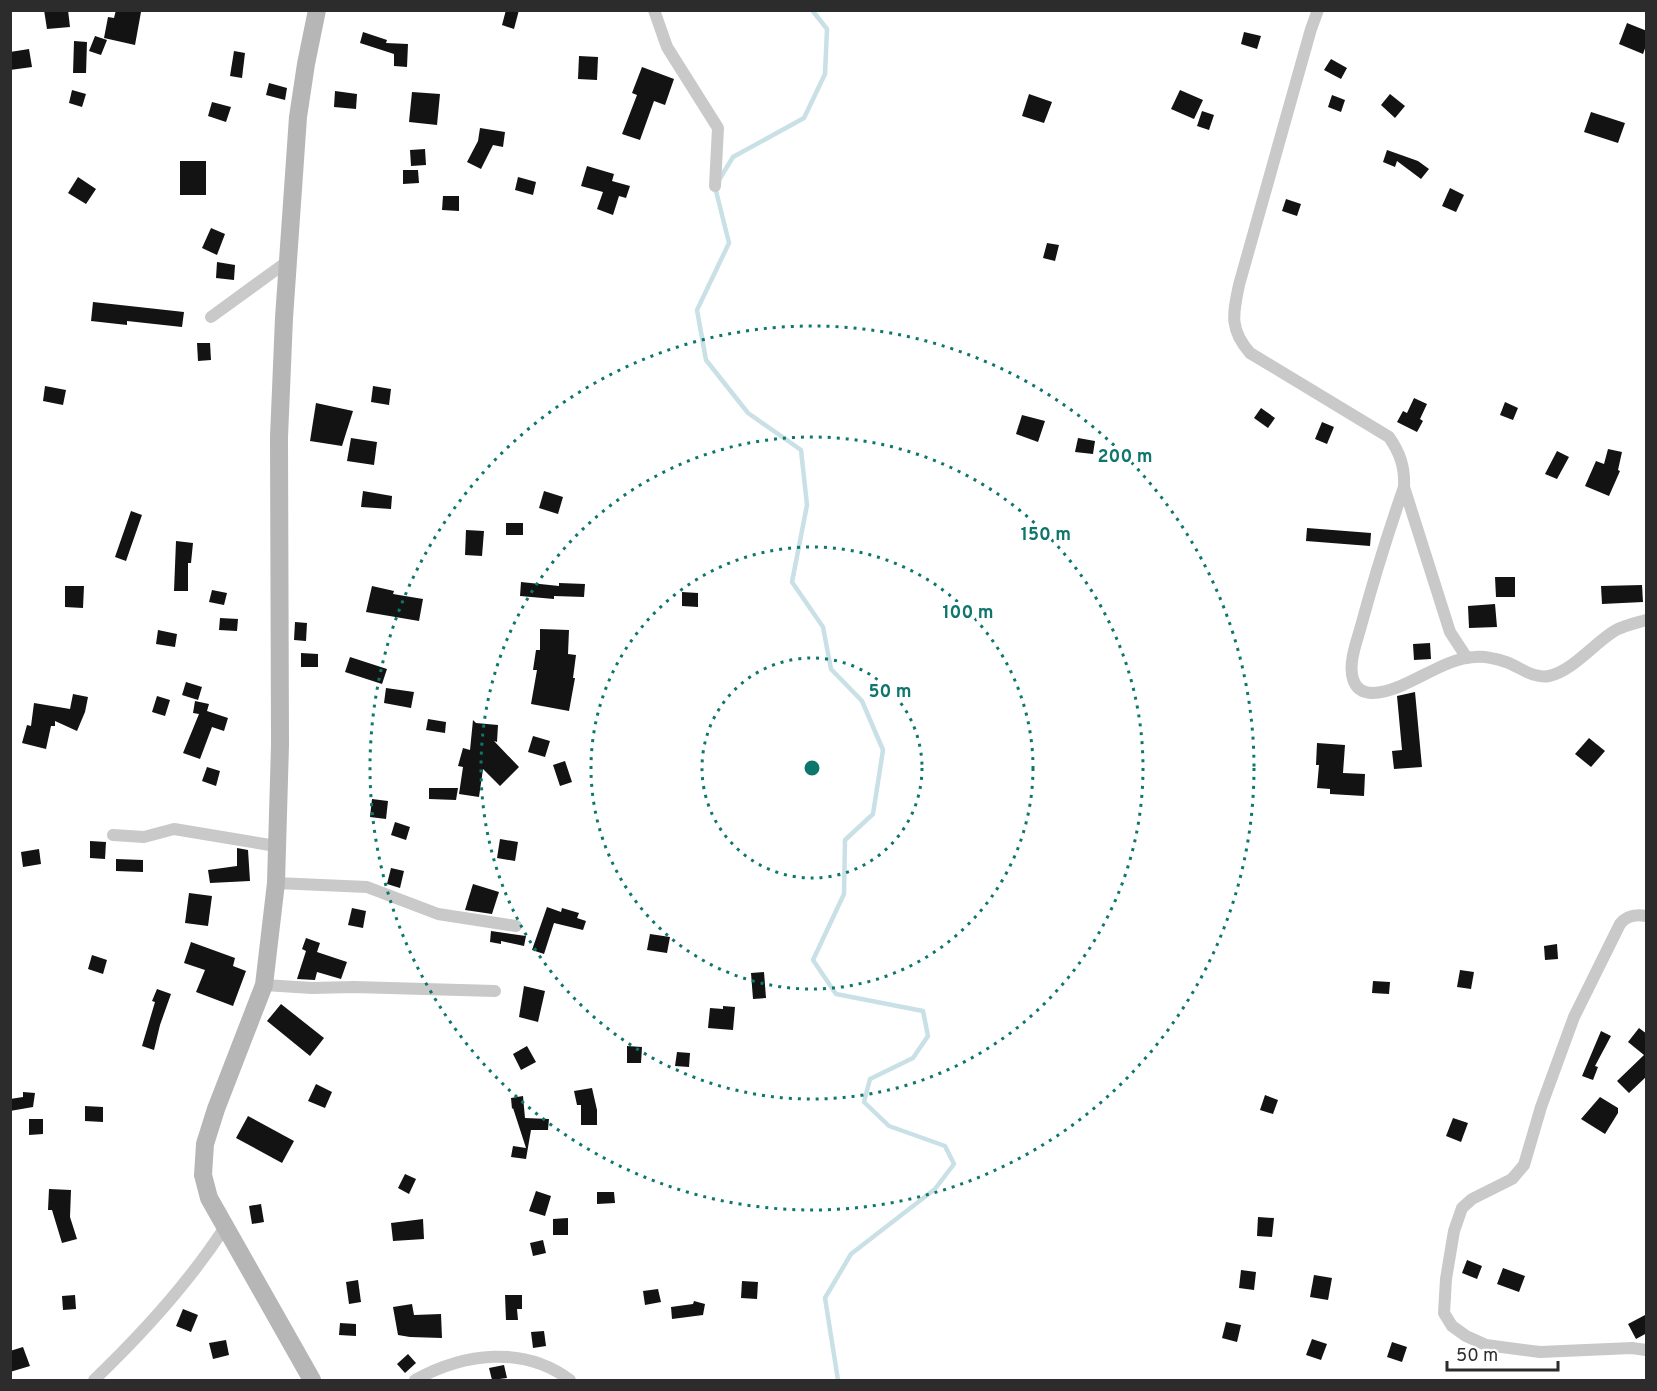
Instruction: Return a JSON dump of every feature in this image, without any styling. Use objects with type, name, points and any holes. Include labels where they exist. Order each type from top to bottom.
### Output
[{"type":"street","points":[[312,1380],[209,1198],[203,1175],[205,1144],[216,1109],[264,985],[276,883],[280,745],[279,437],[298,117],[317,10]]},
{"type":"street","points":[[654,10],[667,47],[718,128],[715,186]]},
{"type":"street","points":[[1318,10],[1239,285],[1234,313],[1235,329],[1240,342],[1257,358],[1340,405],[1389,437],[1400,451],[1404,487],[1450,632],[1467,658]]},
{"type":"street","points":[[211,317],[288,261]]},
{"type":"street","points":[[1404,487],[1377,567],[1354,653],[1352,676],[1357,687],[1364,692],[1375,693],[1387,690],[1467,658],[1493,658],[1537,675],[1549,676],[1563,669],[1615,631],[1647,620]]},
{"type":"street","points":[[113,835],[144,837],[174,829],[276,846]]},
{"type":"street","points":[[276,883],[367,887],[438,914],[516,926]]},
{"type":"street","points":[[1647,916],[1633,915],[1624,918],[1574,1017],[1541,1107],[1524,1165],[1512,1179],[1472,1199],[1462,1208],[1446,1279],[1444,1314],[1452,1326],[1466,1336],[1486,1345],[1540,1352],[1632,1348],[1647,1350]]},
{"type":"street","points":[[264,985],[495,991]]},
{"type":"street","points":[[94,1380],[138,1338],[202,1262],[225,1227]]},
{"type":"street","points":[[415,1380],[445,1367],[485,1356],[501,1356],[537,1363],[570,1380]]},
{"type":"building","points":[[44,10],[68,10],[70,27],[47,29]]},
{"type":"building","points":[[116,10],[141,12],[135,45],[104,38],[108,17],[114,18]]},
{"type":"building","points":[[506,10],[519,10],[514,29],[502,25]]},
{"type":"building","points":[[1627,23],[1647,31],[1647,43],[1643,54],[1619,44]]},
{"type":"building","points":[[363,32],[387,40],[386,43],[408,44],[407,67],[394,66],[394,54],[360,43]]},
{"type":"building","points":[[1244,32],[1261,36],[1257,49],[1241,44]]},
{"type":"building","points":[[95,36],[107,40],[101,55],[89,51]]},
{"type":"building","points":[[74,41],[87,42],[86,73],[73,73]]},
{"type":"building","points":[[29,49],[32,67],[10,70],[10,52]]},
{"type":"building","points":[[234,51],[245,53],[242,78],[230,76]]},
{"type":"building","points":[[579,56],[598,57],[597,80],[578,79]]},
{"type":"building","points":[[1331,59],[1347,68],[1341,79],[1324,70]]},
{"type":"building","points":[[642,67],[674,79],[665,105],[654,101],[640,140],[622,134],[637,95],[632,93]]},
{"type":"building","points":[[269,83],[287,88],[285,100],[266,95]]},
{"type":"building","points":[[72,90],[86,94],[82,107],[69,103]]},
{"type":"building","points":[[1180,90],[1203,100],[1194,119],[1171,109]]},
{"type":"building","points":[[335,91],[357,94],[356,109],[334,107]]},
{"type":"building","points":[[412,92],[440,94],[437,125],[409,122]]},
{"type":"building","points":[[1029,94],[1052,102],[1044,123],[1022,116]]},
{"type":"building","points":[[1390,94],[1405,106],[1395,118],[1381,105]]},
{"type":"building","points":[[1332,95],[1345,100],[1341,112],[1328,107]]},
{"type":"building","points":[[212,102],[231,107],[226,122],[208,116]]},
{"type":"building","points":[[1202,111],[1214,115],[1209,130],[1197,126]]},
{"type":"building","points":[[1591,112],[1625,123],[1618,143],[1584,132]]},
{"type":"building","points":[[480,128],[505,132],[503,147],[493,145],[481,169],[467,162],[478,141]]},
{"type":"building","points":[[425,149],[426,165],[411,166],[410,150]]},
{"type":"building","points":[[1387,150],[1418,161],[1429,169],[1421,179],[1397,161],[1395,167],[1383,162]]},
{"type":"building","points":[[180,161],[206,161],[206,195],[180,195]]},
{"type":"building","points":[[587,166],[614,174],[612,181],[630,186],[626,198],[619,196],[613,215],[597,209],[603,192],[581,186]]},
{"type":"building","points":[[403,170],[418,170],[419,183],[403,184]]},
{"type":"building","points":[[78,177],[96,189],[86,204],[68,193]]},
{"type":"building","points":[[518,177],[536,182],[533,195],[515,190]]},
{"type":"building","points":[[1450,188],[1464,195],[1456,212],[1442,206]]},
{"type":"building","points":[[443,196],[459,196],[459,211],[442,210]]},
{"type":"building","points":[[1286,199],[1301,204],[1297,216],[1282,211]]},
{"type":"building","points":[[211,228],[225,234],[217,255],[202,248]]},
{"type":"building","points":[[1047,243],[1059,245],[1055,261],[1043,258]]},
{"type":"building","points":[[217,262],[235,265],[234,280],[216,278]]},
{"type":"building","points":[[93,302],[184,312],[182,327],[127,321],[127,325],[91,321]]},
{"type":"building","points":[[197,343],[210,343],[211,360],[198,361]]},
{"type":"building","points":[[45,386],[66,390],[63,405],[43,401]]},
{"type":"building","points":[[373,386],[391,389],[389,405],[371,402]]},
{"type":"building","points":[[1414,398],[1427,404],[1420,419],[1423,421],[1417,432],[1397,422],[1403,411],[1407,413]]},
{"type":"building","points":[[1505,402],[1518,408],[1513,420],[1500,415]]},
{"type":"building","points":[[316,403],[353,411],[342,446],[310,441]]},
{"type":"building","points":[[1261,408],[1275,418],[1268,428],[1254,418]]},
{"type":"building","points":[[1022,415],[1045,421],[1038,442],[1016,434]]},
{"type":"building","points":[[1322,422],[1334,427],[1327,444],[1315,439]]},
{"type":"building","points":[[351,438],[377,442],[374,465],[347,461]]},
{"type":"building","points":[[1078,438],[1095,441],[1093,454],[1075,452]]},
{"type":"building","points":[[1608,449],[1622,452],[1618,470],[1620,471],[1609,496],[1585,486],[1596,461],[1604,464]]},
{"type":"building","points":[[1557,451],[1569,457],[1557,479],[1545,474]]},
{"type":"building","points":[[363,491],[392,496],[391,509],[361,507]]},
{"type":"building","points":[[544,491],[563,497],[558,514],[539,508]]},
{"type":"building","points":[[131,511],[142,515],[126,561],[115,557]]},
{"type":"building","points":[[506,523],[523,523],[523,535],[506,535]]},
{"type":"building","points":[[1307,528],[1371,533],[1370,546],[1306,541]]},
{"type":"building","points":[[466,530],[484,531],[482,556],[465,555]]},
{"type":"building","points":[[176,541],[193,543],[191,563],[188,563],[188,591],[174,591]]},
{"type":"building","points":[[1495,577],[1515,577],[1515,597],[1496,597]]},
{"type":"building","points":[[521,582],[559,586],[559,583],[585,584],[584,597],[554,596],[554,599],[520,596]]},
{"type":"building","points":[[1642,585],[1643,602],[1602,604],[1601,586]]},
{"type":"building","points":[[65,586],[84,586],[83,608],[65,607]]},
{"type":"building","points":[[372,586],[394,591],[393,594],[423,599],[419,621],[366,612]]},
{"type":"building","points":[[212,590],[227,593],[224,605],[209,602]]},
{"type":"building","points":[[682,592],[698,593],[698,607],[682,606]]},
{"type":"building","points":[[1495,604],[1497,627],[1469,628],[1468,606]]},
{"type":"building","points":[[220,618],[238,619],[237,631],[219,630]]},
{"type":"building","points":[[295,622],[307,623],[306,641],[294,640]]},
{"type":"building","points":[[540,629],[569,630],[568,654],[576,655],[573,678],[575,678],[569,711],[531,704],[537,670],[533,670],[536,650],[540,650]]},
{"type":"building","points":[[158,630],[177,634],[175,647],[156,644]]},
{"type":"building","points":[[1430,643],[1431,659],[1414,660],[1413,644]]},
{"type":"building","points":[[301,653],[318,654],[318,667],[301,667]]},
{"type":"building","points":[[350,657],[387,669],[382,684],[345,672]]},
{"type":"building","points":[[186,682],[202,687],[198,700],[182,695]]},
{"type":"building","points":[[386,688],[414,692],[411,708],[384,703]]},
{"type":"building","points":[[1415,692],[1422,767],[1394,769],[1392,751],[1402,750],[1397,696]]},
{"type":"building","points":[[73,694],[88,697],[77,731],[55,721],[55,726],[51,726],[46,749],[22,743],[27,725],[31,726],[34,703],[70,709]]},
{"type":"building","points":[[157,696],[170,700],[165,716],[152,712]]},
{"type":"building","points":[[195,701],[209,704],[207,711],[228,718],[224,731],[212,727],[200,759],[183,753],[199,714],[193,713]]},
{"type":"building","points":[[428,719],[446,722],[445,733],[426,730]]},
{"type":"building","points":[[473,720],[476,723],[498,725],[497,742],[494,741],[519,767],[500,786],[483,769],[479,797],[459,794],[463,767],[458,766],[463,748],[470,750]]},
{"type":"building","points":[[533,736],[550,741],[545,757],[528,752]]},
{"type":"building","points":[[1589,738],[1605,751],[1591,767],[1575,754]]},
{"type":"building","points":[[1317,743],[1345,745],[1343,773],[1365,774],[1364,796],[1330,794],[1330,789],[1317,788],[1319,765],[1316,765]]},
{"type":"building","points":[[565,761],[572,782],[560,786],[553,765]]},
{"type":"building","points":[[207,767],[220,771],[216,786],[202,781]]},
{"type":"building","points":[[429,788],[458,788],[456,800],[429,799]]},
{"type":"building","points":[[372,799],[388,801],[386,819],[370,817]]},
{"type":"building","points":[[395,822],[410,827],[406,840],[391,835]]},
{"type":"building","points":[[500,839],[518,842],[515,861],[497,858]]},
{"type":"building","points":[[90,841],[106,842],[105,859],[90,858]]},
{"type":"building","points":[[237,848],[248,850],[250,881],[210,883],[208,870],[237,866]]},
{"type":"building","points":[[39,849],[41,864],[23,867],[21,852]]},
{"type":"building","points":[[116,859],[143,860],[143,872],[116,871]]},
{"type":"building","points":[[391,868],[404,871],[400,888],[387,884]]},
{"type":"building","points":[[473,884],[499,892],[492,914],[465,910]]},
{"type":"building","points":[[189,893],[212,896],[208,926],[185,923]]},
{"type":"building","points":[[547,907],[561,912],[562,908],[579,913],[577,918],[586,921],[583,930],[554,923],[544,954],[532,950]]},
{"type":"building","points":[[352,908],[366,911],[363,928],[348,925]]},
{"type":"building","points":[[491,931],[526,936],[524,946],[501,941],[501,944],[490,942]]},
{"type":"building","points":[[650,934],[670,937],[667,953],[647,950]]},
{"type":"building","points":[[306,938],[320,943],[317,952],[347,962],[341,979],[317,972],[315,980],[297,979],[306,951],[302,949]]},
{"type":"building","points":[[191,942],[235,958],[233,966],[246,971],[233,1006],[196,992],[205,970],[184,963]]},
{"type":"building","points":[[1557,944],[1558,959],[1545,960],[1544,946]]},
{"type":"building","points":[[92,955],[107,960],[103,974],[88,969]]},
{"type":"building","points":[[1460,970],[1474,972],[1471,989],[1457,987]]},
{"type":"building","points":[[764,972],[766,998],[753,999],[751,973]]},
{"type":"building","points":[[1373,981],[1390,982],[1389,994],[1372,993]]},
{"type":"building","points":[[524,986],[545,991],[538,1022],[519,1017]]},
{"type":"building","points":[[157,989],[171,994],[154,1050],[142,1046]]},
{"type":"building","points":[[281,1004],[324,1038],[310,1056],[267,1021]]},
{"type":"building","points":[[723,1006],[735,1007],[733,1030],[708,1028],[710,1008],[723,1009]]},
{"type":"building","points":[[1639,1028],[1647,1034],[1647,1076],[1629,1093],[1617,1081],[1644,1055],[1628,1042]]},
{"type":"building","points":[[1601,1031],[1611,1036],[1595,1066],[1598,1067],[1593,1080],[1582,1076]]},
{"type":"building","points":[[527,1046],[536,1062],[521,1070],[513,1054]]},
{"type":"building","points":[[627,1046],[642,1047],[641,1063],[627,1063]]},
{"type":"building","points":[[677,1052],[690,1053],[689,1067],[675,1066]]},
{"type":"building","points":[[316,1084],[332,1092],[325,1108],[308,1101]]},
{"type":"building","points":[[592,1088],[597,1110],[597,1125],[581,1125],[581,1105],[577,1105],[574,1091]]},
{"type":"building","points":[[23,1092],[35,1093],[33,1107],[10,1111],[10,1099],[23,1097]]},
{"type":"building","points":[[1265,1095],[1278,1100],[1273,1114],[1260,1110]]},
{"type":"building","points":[[523,1096],[525,1118],[549,1119],[548,1130],[531,1130],[526,1159],[511,1157],[513,1146],[526,1148],[512,1109],[511,1098]]},
{"type":"building","points":[[1600,1097],[1618,1108],[1618,1113],[1605,1134],[1581,1119]]},
{"type":"building","points":[[85,1106],[103,1107],[103,1122],[85,1121]]},
{"type":"building","points":[[248,1116],[294,1141],[282,1163],[236,1138]]},
{"type":"building","points":[[1453,1118],[1468,1123],[1461,1142],[1446,1136]]},
{"type":"building","points":[[29,1119],[43,1119],[43,1134],[29,1135]]},
{"type":"building","points":[[405,1174],[416,1179],[409,1194],[398,1188]]},
{"type":"building","points":[[49,1189],[71,1190],[70,1217],[77,1239],[62,1243],[52,1210],[48,1210]]},
{"type":"building","points":[[536,1191],[551,1196],[545,1216],[529,1211]]},
{"type":"building","points":[[597,1192],[614,1192],[615,1203],[597,1204]]},
{"type":"building","points":[[261,1204],[264,1222],[252,1224],[249,1206]]},
{"type":"building","points":[[1258,1217],[1274,1218],[1272,1237],[1257,1236]]},
{"type":"building","points":[[568,1218],[568,1235],[553,1235],[553,1219]]},
{"type":"building","points":[[423,1219],[424,1239],[393,1241],[391,1223]]},
{"type":"building","points":[[543,1240],[546,1253],[533,1256],[530,1243]]},
{"type":"building","points":[[1467,1260],[1482,1266],[1477,1279],[1462,1273]]},
{"type":"building","points":[[1503,1268],[1525,1276],[1519,1292],[1497,1284]]},
{"type":"building","points":[[1241,1270],[1256,1272],[1254,1290],[1239,1288]]},
{"type":"building","points":[[1314,1275],[1332,1278],[1328,1300],[1310,1297]]},
{"type":"building","points":[[358,1280],[361,1302],[349,1304],[346,1282]]},
{"type":"building","points":[[742,1281],[758,1282],[757,1299],[741,1298]]},
{"type":"building","points":[[658,1289],[661,1302],[645,1305],[643,1291]]},
{"type":"building","points":[[75,1295],[76,1309],[63,1310],[62,1296]]},
{"type":"building","points":[[505,1295],[522,1295],[522,1309],[517,1309],[518,1320],[506,1320]]},
{"type":"building","points":[[694,1301],[705,1304],[703,1315],[672,1319],[671,1307],[693,1304]]},
{"type":"building","points":[[412,1304],[414,1315],[441,1314],[442,1338],[398,1335],[393,1307]]},
{"type":"building","points":[[183,1309],[198,1315],[191,1332],[176,1326]]},
{"type":"building","points":[[1647,1314],[1647,1333],[1636,1339],[1628,1324]]},
{"type":"building","points":[[1226,1322],[1241,1325],[1237,1342],[1222,1338]]},
{"type":"building","points":[[340,1323],[356,1324],[356,1336],[339,1335]]},
{"type":"building","points":[[544,1331],[546,1346],[533,1348],[531,1332]]},
{"type":"building","points":[[1312,1339],[1327,1344],[1321,1360],[1306,1355]]},
{"type":"building","points":[[226,1340],[229,1355],[213,1359],[209,1343]]},
{"type":"building","points":[[1392,1342],[1407,1347],[1402,1362],[1387,1357]]},
{"type":"building","points":[[23,1347],[30,1366],[10,1372],[10,1351]]},
{"type":"building","points":[[408,1354],[416,1363],[405,1373],[397,1364]]},
{"type":"building","points":[[504,1365],[507,1378],[492,1380],[489,1368]]},
{"type":"waterway","points":[[719,180],[733,157],[804,118],[825,74],[827,29],[812,10]]},
{"type":"waterway","points":[[715,187],[729,243],[697,310],[706,360],[748,413],[801,450],[807,505],[792,582],[823,627],[831,669],[862,701],[883,750],[873,814],[845,840],[844,894],[813,960],[836,994],[923,1011],[928,1036],[913,1058],[870,1079],[864,1102],[889,1126],[945,1146],[954,1164],[935,1189],[851,1254],[825,1298],[838,1380]]}]
